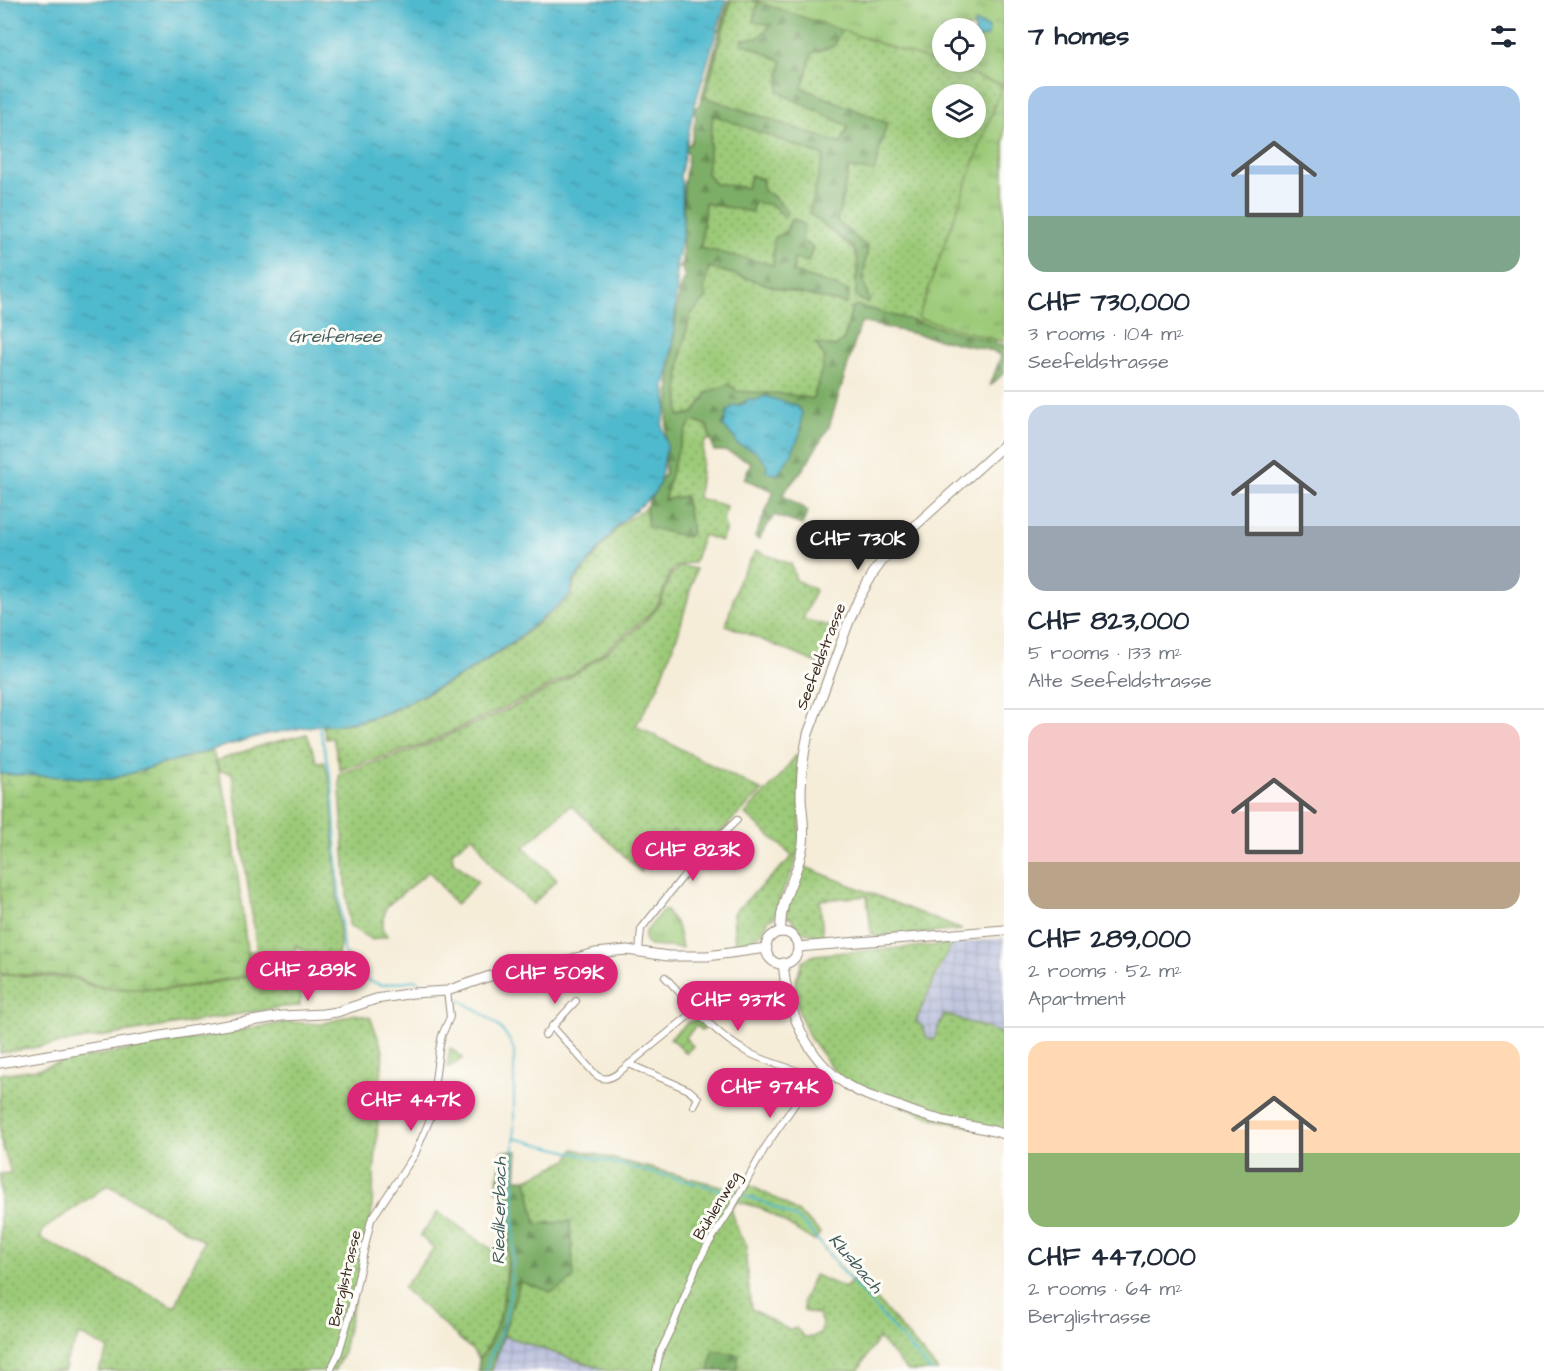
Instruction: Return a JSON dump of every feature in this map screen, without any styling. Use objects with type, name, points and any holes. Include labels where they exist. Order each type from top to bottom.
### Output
[{"type":"main road","name":"Seefeldstrasse","points":[[781,932],[782,906],[801,859],[804,842],[802,773],[808,734],[859,598],[874,572],[906,534],[1004,445]]},
{"type":"main road","points":[[798,947],[1004,930]]},
{"type":"main road","points":[[781,932],[790,934],[798,947],[798,952],[792,960],[783,963],[774,961],[767,948],[769,939],[781,932]]},
{"type":"main road","points":[[0,1063],[282,1016],[338,1012],[370,1000],[413,993],[447,991],[493,975],[538,975],[569,960],[595,953],[619,950],[668,956],[707,956],[767,948]]},
{"type":"main road","points":[[783,963],[786,990],[793,1015],[806,1041],[812,1051],[846,1084],[869,1097],[935,1119],[1004,1134]]},
{"type":"street","points":[[639,951],[641,929],[707,849],[737,820]]},
{"type":"street","points":[[665,977],[720,1033],[746,1052],[817,1077]]},
{"type":"street","name":"Berglistrasse","points":[[330,1371],[339,1352],[349,1318],[371,1220],[415,1154],[430,1119],[439,1050],[450,1015],[447,991]]},
{"type":"street","points":[[545,1035],[576,1001]]},
{"type":"street","points":[[552,1026],[595,1074],[607,1079],[696,1010]]},
{"type":"street","points":[[629,1064],[688,1090],[698,1098],[694,1106]]},
{"type":"street","name":"Bühlenweg","points":[[656,1371],[660,1352],[702,1255],[766,1146],[806,1088],[827,1067]]},
{"type":"shaded area","points":[[1004,938],[1004,1034],[972,1023],[933,1040],[926,1037],[923,1027],[916,1021],[952,944]]},
{"type":"shaded area","points":[[502,1335],[608,1371],[492,1371]]},
{"type":"green space","points":[[728,0],[731,0],[705,97],[841,144],[848,126],[784,95],[778,90],[782,61],[742,44],[742,39],[758,38],[771,25],[753,22],[758,2],[751,0],[884,0],[844,24],[834,46],[812,53],[802,88],[887,123],[874,172],[849,168],[837,221],[868,248],[864,281],[870,300],[867,303],[856,297],[858,266],[853,248],[809,213],[824,156],[713,115],[707,173],[714,183],[747,188],[751,175],[763,180],[763,191],[776,199],[787,211],[785,217],[772,205],[755,202],[751,212],[705,203],[701,248],[773,265],[774,238],[785,233],[792,219],[804,224],[802,241],[813,247],[808,262],[794,259],[793,272],[849,291],[847,304],[785,290],[709,267],[704,290],[707,298],[690,315],[682,352],[679,376],[679,416],[694,413],[708,392],[729,384],[737,391],[787,394],[813,399],[825,358],[816,343],[836,347],[844,339],[852,308],[858,306],[1004,345],[1004,373],[990,386],[1001,356],[993,351],[861,322],[829,427],[803,469],[782,495],[808,511],[802,525],[774,515],[759,539],[755,537],[774,491],[744,479],[751,462],[726,451],[714,451],[707,425],[692,421],[678,449],[664,500],[685,496],[692,533],[686,537],[648,527],[646,507],[665,473],[666,431],[676,315],[680,288],[685,278],[682,268],[676,268],[682,266],[684,183],[688,155],[684,147],[691,143],[696,117],[694,111],[700,103]],"holes":[[[749,399],[754,401],[777,475],[757,452],[737,444],[722,425],[731,409]]]},
{"type":"green space","points":[[731,0],[758,2],[771,25],[757,39],[743,39],[742,44],[782,61],[778,90],[784,95],[848,126],[841,144],[705,97]]},
{"type":"green space","points":[[753,0],[1004,0],[1004,342],[918,318],[983,138],[986,138],[986,129],[1002,85],[964,72],[986,72],[986,18],[932,18],[932,61]]},
{"type":"green space","points":[[844,24],[932,58],[932,72],[972,72],[1004,83],[1004,310],[994,343],[859,306],[852,308],[844,339],[836,347],[816,344],[825,358],[814,399],[761,392],[708,392],[694,413],[679,416],[679,376],[682,352],[690,315],[706,298],[704,290],[709,267],[785,290],[847,304],[849,291],[793,272],[794,258],[802,241],[791,219],[785,233],[774,238],[773,266],[701,248],[705,203],[751,212],[754,202],[772,205],[785,216],[787,211],[776,199],[763,191],[763,179],[751,175],[748,188],[714,183],[707,173],[713,114],[824,156],[809,213],[853,249],[858,259],[856,282],[870,300],[864,281],[868,248],[837,221],[849,167],[887,123],[802,88],[812,53]]},
{"type":"green space","points":[[692,421],[707,426],[710,439],[704,442],[698,498],[726,506],[723,521],[726,529],[721,541],[703,535],[694,563],[673,569],[660,600],[652,612],[576,672],[535,694],[422,745],[340,770],[333,738],[326,739],[323,726],[358,722],[388,713],[464,675],[515,642],[571,597],[575,581],[619,526],[646,507],[648,527],[687,537],[692,533],[685,496],[664,501],[678,449]]},
{"type":"green space","points":[[756,551],[791,564],[796,580],[815,590],[803,619],[835,628],[822,665],[726,625],[739,579]]},
{"type":"green space","points":[[681,566],[696,569],[679,631],[658,687],[636,726],[762,791],[699,853],[673,831],[641,872],[571,805],[524,847],[557,880],[533,904],[493,867],[473,835],[452,852],[453,861],[478,882],[456,905],[429,871],[386,907],[382,928],[387,936],[372,940],[349,926],[339,774],[431,744],[555,686],[609,650],[653,613],[669,580]]},
{"type":"green space","points":[[307,734],[317,762],[324,761],[331,784],[340,945],[336,964],[295,946],[295,970],[310,973],[311,982],[301,994],[300,1006],[0,1053],[0,975],[74,978],[94,987],[113,989],[177,989],[251,976],[248,952],[257,950],[232,773],[220,771],[216,761],[263,745]]},
{"type":"green space","points":[[212,749],[230,812],[250,975],[178,988],[113,988],[93,985],[66,976],[0,974],[0,774],[111,779]]},
{"type":"green space","points":[[796,755],[800,755],[800,844],[794,867],[774,918],[769,919],[756,937],[735,945],[733,913],[793,856],[745,814],[779,778]]},
{"type":"green space","points":[[803,866],[962,930],[876,937],[871,933],[867,896],[820,900],[823,936],[808,934],[796,926],[791,917],[786,917],[789,901]]},
{"type":"green space","points":[[662,911],[666,911],[677,925],[682,948],[650,946],[645,942],[645,933]]},
{"type":"green space","points":[[952,944],[916,1021],[923,1027],[926,1037],[933,1040],[944,1014],[1004,1034],[1004,1134],[935,1119],[846,1084],[810,1038],[799,1013],[794,986],[803,960],[815,955]]},
{"type":"green space","points":[[354,1014],[370,1017],[383,1050],[371,1220],[342,1356],[334,1371],[98,1371],[109,1349],[80,1335],[64,1364],[66,1366],[64,1371],[0,1371],[0,1174],[11,1173],[0,1139],[0,1074],[38,1069],[60,1062],[288,1022],[322,1024]],"holes":[[[108,1185],[204,1241],[175,1307],[40,1238],[44,1229]]]},
{"type":"green space","points":[[698,1019],[706,1026],[702,1030],[696,1026],[685,1038],[693,1046],[686,1053],[670,1038],[687,1023]]},
{"type":"green space","points":[[450,1048],[463,1058],[449,1068],[447,1067]]},
{"type":"green space","points":[[574,1149],[741,1191],[745,1183],[785,1204],[812,1224],[820,1233],[814,1241],[761,1208],[736,1201],[731,1209],[740,1236],[747,1245],[746,1260],[751,1309],[789,1330],[796,1328],[804,1337],[813,1337],[821,1332],[822,1323],[818,1315],[804,1311],[803,1300],[814,1275],[845,1288],[857,1276],[938,1371],[908,1371],[878,1338],[858,1371],[608,1371],[502,1335],[520,1281],[553,1292],[527,1179],[568,1160]]},
{"type":"green space","points":[[502,1151],[518,1151],[516,1179],[527,1179],[536,1224],[570,1221],[574,1277],[553,1292],[520,1282],[492,1371],[478,1371],[479,1359],[488,1347],[500,1317],[508,1271],[508,1196],[496,1190]]},
{"type":"green space","points":[[438,1212],[493,1250],[508,1227],[506,1279],[501,1312],[489,1344],[479,1359],[403,1288],[434,1248],[420,1236]]},
{"type":"green space","points":[[713,1350],[739,1355],[737,1371],[709,1371]]},
{"type":"water","name":"Greifensee","points":[[0,0],[726,0],[693,111],[680,177],[683,233],[676,267],[674,330],[665,387],[667,407],[662,424],[667,446],[659,485],[653,495],[618,525],[574,580],[569,596],[514,641],[464,674],[388,712],[358,721],[263,735],[111,779],[0,774]]},
{"type":"water","points":[[986,26],[989,27],[986,36]]},
{"type":"water","points":[[764,396],[795,405],[802,412],[800,434],[791,455],[777,475],[766,471],[767,465],[757,452],[737,444],[722,425],[725,422],[727,411],[732,406],[741,405],[749,399],[755,401]]},
{"type":"waterway","name":"Riedikerbach","points":[[319,725],[332,783],[343,950],[358,973],[369,981],[382,985],[414,980],[419,982]]},
{"type":"waterway","name":"Riedikerbach","points":[[460,1000],[499,1027],[506,1034],[514,1051],[514,1239],[511,1286],[505,1321],[485,1371]]},
{"type":"waterway","name":"Klusbach","points":[[514,1138],[734,1193]]},
{"type":"waterway","name":"Klusbach","points":[[744,1196],[761,1201],[796,1218],[806,1226],[851,1281],[931,1371]]}]
